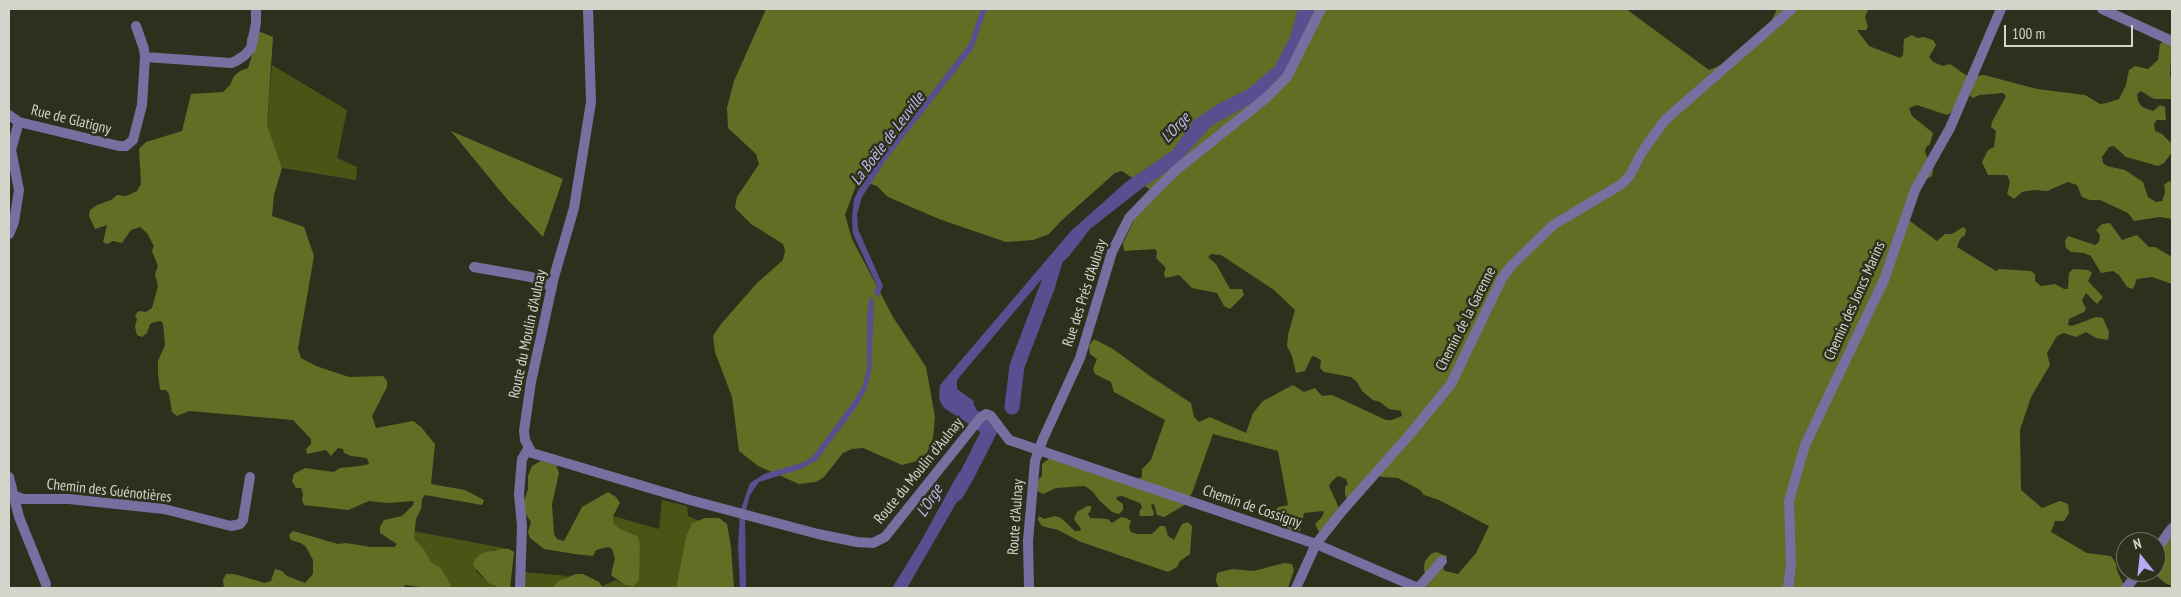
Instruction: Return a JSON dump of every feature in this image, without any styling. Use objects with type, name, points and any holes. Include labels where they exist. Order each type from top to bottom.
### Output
[{"type":"street","points":[[145,57],[231,63],[245,55],[250,48],[256,23],[256,9]]},
{"type":"street","name":"Route du Moulin d'Aulnay","points":[[588,9],[591,102],[586,140],[574,208],[552,288],[532,382],[524,431],[524,440],[528,449],[539,456],[750,516],[833,538],[857,542],[873,542],[885,537],[973,428],[986,417]]},
{"type":"street","name":"Rue des Prés d'Aulnay","points":[[1039,450],[1074,373],[1112,252],[1129,218],[1176,170],[1266,98],[1287,77],[1321,9]]},
{"type":"street","name":"Chemin de la Garenne","points":[[1296,588],[1316,544],[1451,384],[1502,278],[1511,266],[1553,225],[1622,184],[1630,175],[1642,152],[1665,120],[1792,9]]},
{"type":"street","name":"Chemin des Joncs Marins","points":[[1788,588],[1791,565],[1789,501],[1805,445],[1884,280],[1915,190],[1950,128],[2001,9]]},
{"type":"street","points":[[2102,9],[2172,41]]},
{"type":"street","name":"Rue de Glatigny","points":[[9,115],[19,122],[119,146],[126,146],[133,140],[142,105],[145,57],[136,26]]},
{"type":"street","points":[[9,234],[14,222],[19,190],[11,150],[19,122]]},
{"type":"street","points":[[474,267],[531,277],[552,288]]},
{"type":"street","name":"Chemin de Cossigny","points":[[986,417],[1009,440],[1316,544],[1418,588],[1442,561]]},
{"type":"street","points":[[520,588],[522,526],[519,494],[522,459],[528,449]]},
{"type":"street","name":"Route d'Aulnay","points":[[1029,588],[1028,542],[1035,461],[1039,450]]},
{"type":"street","points":[[9,477],[19,517],[46,584]]},
{"type":"street","name":"Chemin des Guénotières","points":[[15,496],[23,499],[70,499],[164,509],[231,526],[240,524],[243,520],[250,478]]},
{"type":"green space","points":[[766,9],[1626,9],[1709,70],[1738,58],[1770,24],[1777,9],[1875,9],[1868,10],[1865,17],[1868,27],[1866,30],[1857,30],[1869,46],[1900,58],[1903,55],[1904,39],[1912,35],[1917,38],[1924,37],[1933,40],[1936,45],[1929,57],[1933,62],[1943,66],[1950,64],[1967,76],[1961,95],[1951,113],[1947,115],[1917,105],[1909,108],[1912,116],[1933,133],[1930,144],[1926,147],[1925,152],[1933,170],[1932,176],[1927,179],[1921,177],[1909,192],[1910,201],[1903,216],[1937,241],[1945,234],[1952,234],[1963,227],[1966,229],[1965,235],[1960,239],[1957,247],[1996,271],[1999,269],[2031,271],[2035,274],[2035,281],[2041,286],[2055,284],[2068,289],[2069,273],[2073,269],[2088,270],[2092,273],[2088,281],[2103,297],[2097,304],[2086,293],[2082,300],[2086,309],[2084,312],[2069,319],[2068,325],[2072,326],[2096,317],[2103,318],[2109,332],[2108,340],[2096,338],[2086,332],[2076,337],[2064,333],[2057,336],[2047,353],[2050,365],[2031,397],[2020,430],[2021,490],[2042,508],[2060,501],[2068,504],[2069,513],[2064,521],[2055,521],[2051,532],[2087,553],[2111,556],[2116,563],[2116,582],[2122,582],[2122,588],[1427,588],[1424,568],[1425,561],[1431,554],[1436,552],[1447,556],[1443,568],[1445,571],[1458,574],[1476,553],[1489,526],[1439,500],[1424,495],[1420,490],[1398,478],[1382,477],[1374,473],[1347,500],[1345,487],[1348,484],[1346,479],[1338,476],[1329,486],[1339,508],[1325,528],[1319,532],[1315,524],[1322,517],[1324,512],[1322,511],[1304,513],[1300,531],[1293,531],[1271,519],[1275,510],[1288,505],[1278,451],[1213,434],[1192,493],[1183,506],[1164,517],[1157,515],[1154,504],[1151,505],[1154,513],[1153,516],[1140,516],[1139,512],[1142,507],[1140,503],[1122,496],[1116,499],[1123,504],[1123,510],[1119,514],[1112,512],[1085,486],[1056,488],[1043,494],[1035,488],[1035,483],[1042,476],[1042,464],[1050,458],[1138,479],[1142,477],[1142,469],[1151,460],[1165,420],[1114,392],[1111,382],[1095,374],[1093,369],[1097,359],[1090,354],[1089,346],[1094,339],[1113,349],[1191,403],[1194,417],[1199,422],[1210,417],[1246,433],[1253,413],[1263,401],[1293,385],[1304,392],[1315,388],[1322,396],[1332,395],[1386,420],[1402,416],[1401,411],[1389,409],[1380,402],[1373,400],[1362,391],[1357,382],[1351,377],[1324,372],[1320,368],[1321,360],[1316,357],[1312,356],[1305,371],[1296,373],[1292,356],[1287,346],[1295,310],[1274,290],[1221,255],[1211,254],[1208,257],[1216,264],[1230,289],[1242,289],[1244,295],[1230,309],[1224,306],[1217,293],[1192,288],[1179,275],[1165,278],[1166,268],[1156,258],[1157,252],[1155,249],[1124,251],[1123,243],[1135,218],[1155,193],[1122,171],[1115,173],[1049,234],[1033,240],[1006,242],[939,219],[888,197],[877,186],[858,180],[845,215],[852,239],[893,317],[926,367],[935,417],[933,438],[927,453],[917,461],[902,465],[863,448],[852,449],[843,453],[824,477],[816,482],[799,484],[758,466],[739,451],[732,397],[715,352],[713,336],[721,324],[757,283],[783,260],[785,251],[783,244],[751,224],[735,208],[737,197],[759,164],[756,154],[728,128],[727,108],[734,81]]},
{"type":"green space","points":[[258,31],[273,37],[267,125],[282,168],[274,195],[272,216],[304,227],[314,256],[298,348],[301,358],[316,366],[349,377],[383,376],[387,381],[387,387],[372,416],[376,428],[413,421],[421,427],[435,444],[431,484],[465,490],[484,500],[482,505],[425,495],[422,499],[421,509],[416,519],[414,538],[424,549],[431,562],[441,568],[450,583],[450,588],[405,585],[404,588],[224,588],[223,580],[226,574],[234,574],[265,583],[271,581],[275,569],[305,583],[313,574],[313,560],[306,547],[301,543],[291,540],[289,535],[293,531],[338,544],[394,547],[397,544],[380,533],[380,527],[384,520],[402,516],[413,505],[414,501],[387,503],[369,501],[348,510],[304,505],[301,488],[296,488],[292,481],[294,474],[305,468],[334,472],[340,468],[369,464],[367,458],[351,456],[344,453],[343,449],[338,448],[331,456],[326,450],[307,454],[306,449],[311,444],[311,439],[293,420],[189,411],[177,416],[172,412],[169,394],[166,390],[160,390],[158,373],[158,361],[165,345],[163,324],[161,321],[150,324],[147,333],[142,337],[137,335],[135,327],[137,319],[135,315],[139,311],[146,312],[152,308],[158,286],[155,274],[158,266],[152,251],[154,246],[147,233],[140,227],[131,230],[122,243],[113,241],[107,244],[103,242],[107,225],[95,229],[89,216],[90,210],[97,205],[111,200],[117,195],[126,196],[137,191],[141,184],[139,149],[146,142],[182,131],[191,94],[223,92],[230,85],[234,76],[248,68],[252,55],[247,45],[247,38],[252,32]]},
{"type":"green space","points":[[2165,40],[2172,40],[2170,74],[2172,99],[2154,99],[2141,91],[2137,94],[2138,101],[2142,107],[2153,111],[2160,105],[2165,107],[2166,120],[2157,120],[2154,124],[2155,131],[2162,134],[2172,144],[2172,152],[2164,163],[2158,166],[2126,157],[2114,146],[2109,147],[2102,157],[2103,163],[2107,166],[2125,170],[2143,182],[2148,197],[2156,202],[2162,201],[2165,192],[2164,185],[2169,181],[2172,183],[2172,219],[2160,217],[2134,221],[2128,213],[2100,200],[2090,200],[2082,197],[2077,185],[2068,182],[2047,191],[2034,190],[2022,192],[2014,199],[2007,194],[2010,182],[2007,175],[1988,175],[1982,162],[1988,150],[1994,147],[1996,131],[1991,127],[1992,122],[2006,96],[2003,93],[1979,95],[1973,98],[1970,96],[1971,88],[1977,76],[1984,75],[2037,89],[2085,95],[2100,104],[2107,103],[2119,99],[2126,85],[2129,70],[2135,66],[2148,69],[2158,60],[2160,44]]},
{"type":"green space","points":[[272,65],[347,110],[337,158],[357,167],[356,180],[282,168],[267,125]]},
{"type":"green space","points":[[451,131],[563,179],[543,237],[506,198]]},
{"type":"green space","points":[[2110,223],[2122,240],[2137,235],[2149,247],[2155,247],[2172,257],[2172,284],[2152,277],[2137,279],[2133,289],[2127,287],[2119,275],[2113,271],[2101,273],[2091,256],[2084,253],[2071,252],[2066,248],[2065,241],[2068,236],[2095,245],[2099,242],[2100,235],[2096,230],[2102,224]]},
{"type":"green space","points":[[541,461],[556,465],[559,473],[552,504],[554,534],[557,539],[564,541],[582,507],[608,492],[616,497],[620,503],[613,516],[614,524],[620,529],[638,536],[640,544],[639,580],[634,586],[625,585],[611,575],[615,558],[612,549],[608,547],[596,550],[593,556],[575,554],[544,549],[530,538],[528,532],[531,522],[522,508],[528,489],[528,476],[532,466]]},
{"type":"green space","points":[[662,500],[687,506],[688,516],[699,521],[692,523],[686,536],[676,588],[603,588],[602,586],[616,580],[625,585],[639,557],[640,544],[638,536],[620,529],[614,524],[613,516],[659,529]]},
{"type":"green space","points":[[1087,506],[1091,506],[1088,514],[1090,518],[1108,519],[1112,523],[1121,517],[1126,518],[1131,521],[1129,527],[1131,532],[1137,534],[1152,534],[1160,526],[1165,526],[1168,536],[1174,540],[1182,524],[1188,522],[1192,526],[1190,554],[1180,561],[1177,567],[1168,572],[1081,542],[1058,530],[1042,526],[1038,520],[1039,516],[1044,519],[1055,516],[1061,518],[1075,531],[1080,531],[1081,529],[1074,519],[1077,512]]},
{"type":"green space","points":[[705,518],[719,518],[727,524],[734,588],[676,588],[686,536],[692,523]]},
{"type":"green space","points":[[413,531],[509,549],[492,550],[476,571],[488,583],[500,588],[450,588],[450,583],[441,568],[431,562],[424,549],[414,538]]},
{"type":"green space","points":[[2172,538],[2172,586],[2164,582],[2166,582],[2166,542]]},
{"type":"green space","points":[[509,549],[514,552],[510,588],[500,588],[488,583],[473,565],[476,558],[483,553]]},
{"type":"green space","points":[[1284,563],[1292,564],[1294,570],[1288,588],[1219,588],[1216,581],[1217,573],[1232,569],[1254,571]]},
{"type":"green space","points":[[523,572],[568,576],[551,588],[522,588]]},
{"type":"green space","points":[[576,574],[583,574],[599,582],[603,588],[551,588],[560,580]]},
{"type":"shaded area","points":[[981,9],[987,9],[973,49],[886,160],[862,197],[857,214],[858,229],[883,286],[878,298],[874,291],[877,286],[853,234],[854,199],[863,181],[969,44]]},
{"type":"shaded area","points":[[1298,9],[1315,9],[1285,73],[1258,100],[1211,126],[1177,165],[1145,186],[1090,229],[1070,255],[1054,271],[1041,280],[957,380],[957,389],[975,402],[973,403],[980,416],[972,426],[944,408],[939,399],[940,385],[1071,231],[1126,182],[1173,150],[1194,120],[1218,104],[1248,89],[1275,66],[1290,37]]},
{"type":"shaded area","points":[[870,296],[874,302],[871,373],[866,390],[858,405],[817,460],[801,469],[759,482],[750,495],[746,510],[741,509],[750,483],[764,474],[804,462],[812,457],[853,402],[863,385],[867,368],[867,315]]},
{"type":"shaded area","points":[[959,472],[969,481],[907,588],[892,588],[921,541]]},
{"type":"shaded area","points":[[740,515],[745,517],[746,588],[740,588],[738,545]]},
{"type":"waterway","name":"L'Orge","points":[[1012,407],[1017,366],[1048,285],[1055,261]]},
{"type":"waterway","name":"L'Orge","points":[[956,494],[990,430],[967,412]]},
{"type":"water label","name":"La Boële de Leuville","points":[[888,139]]}]
